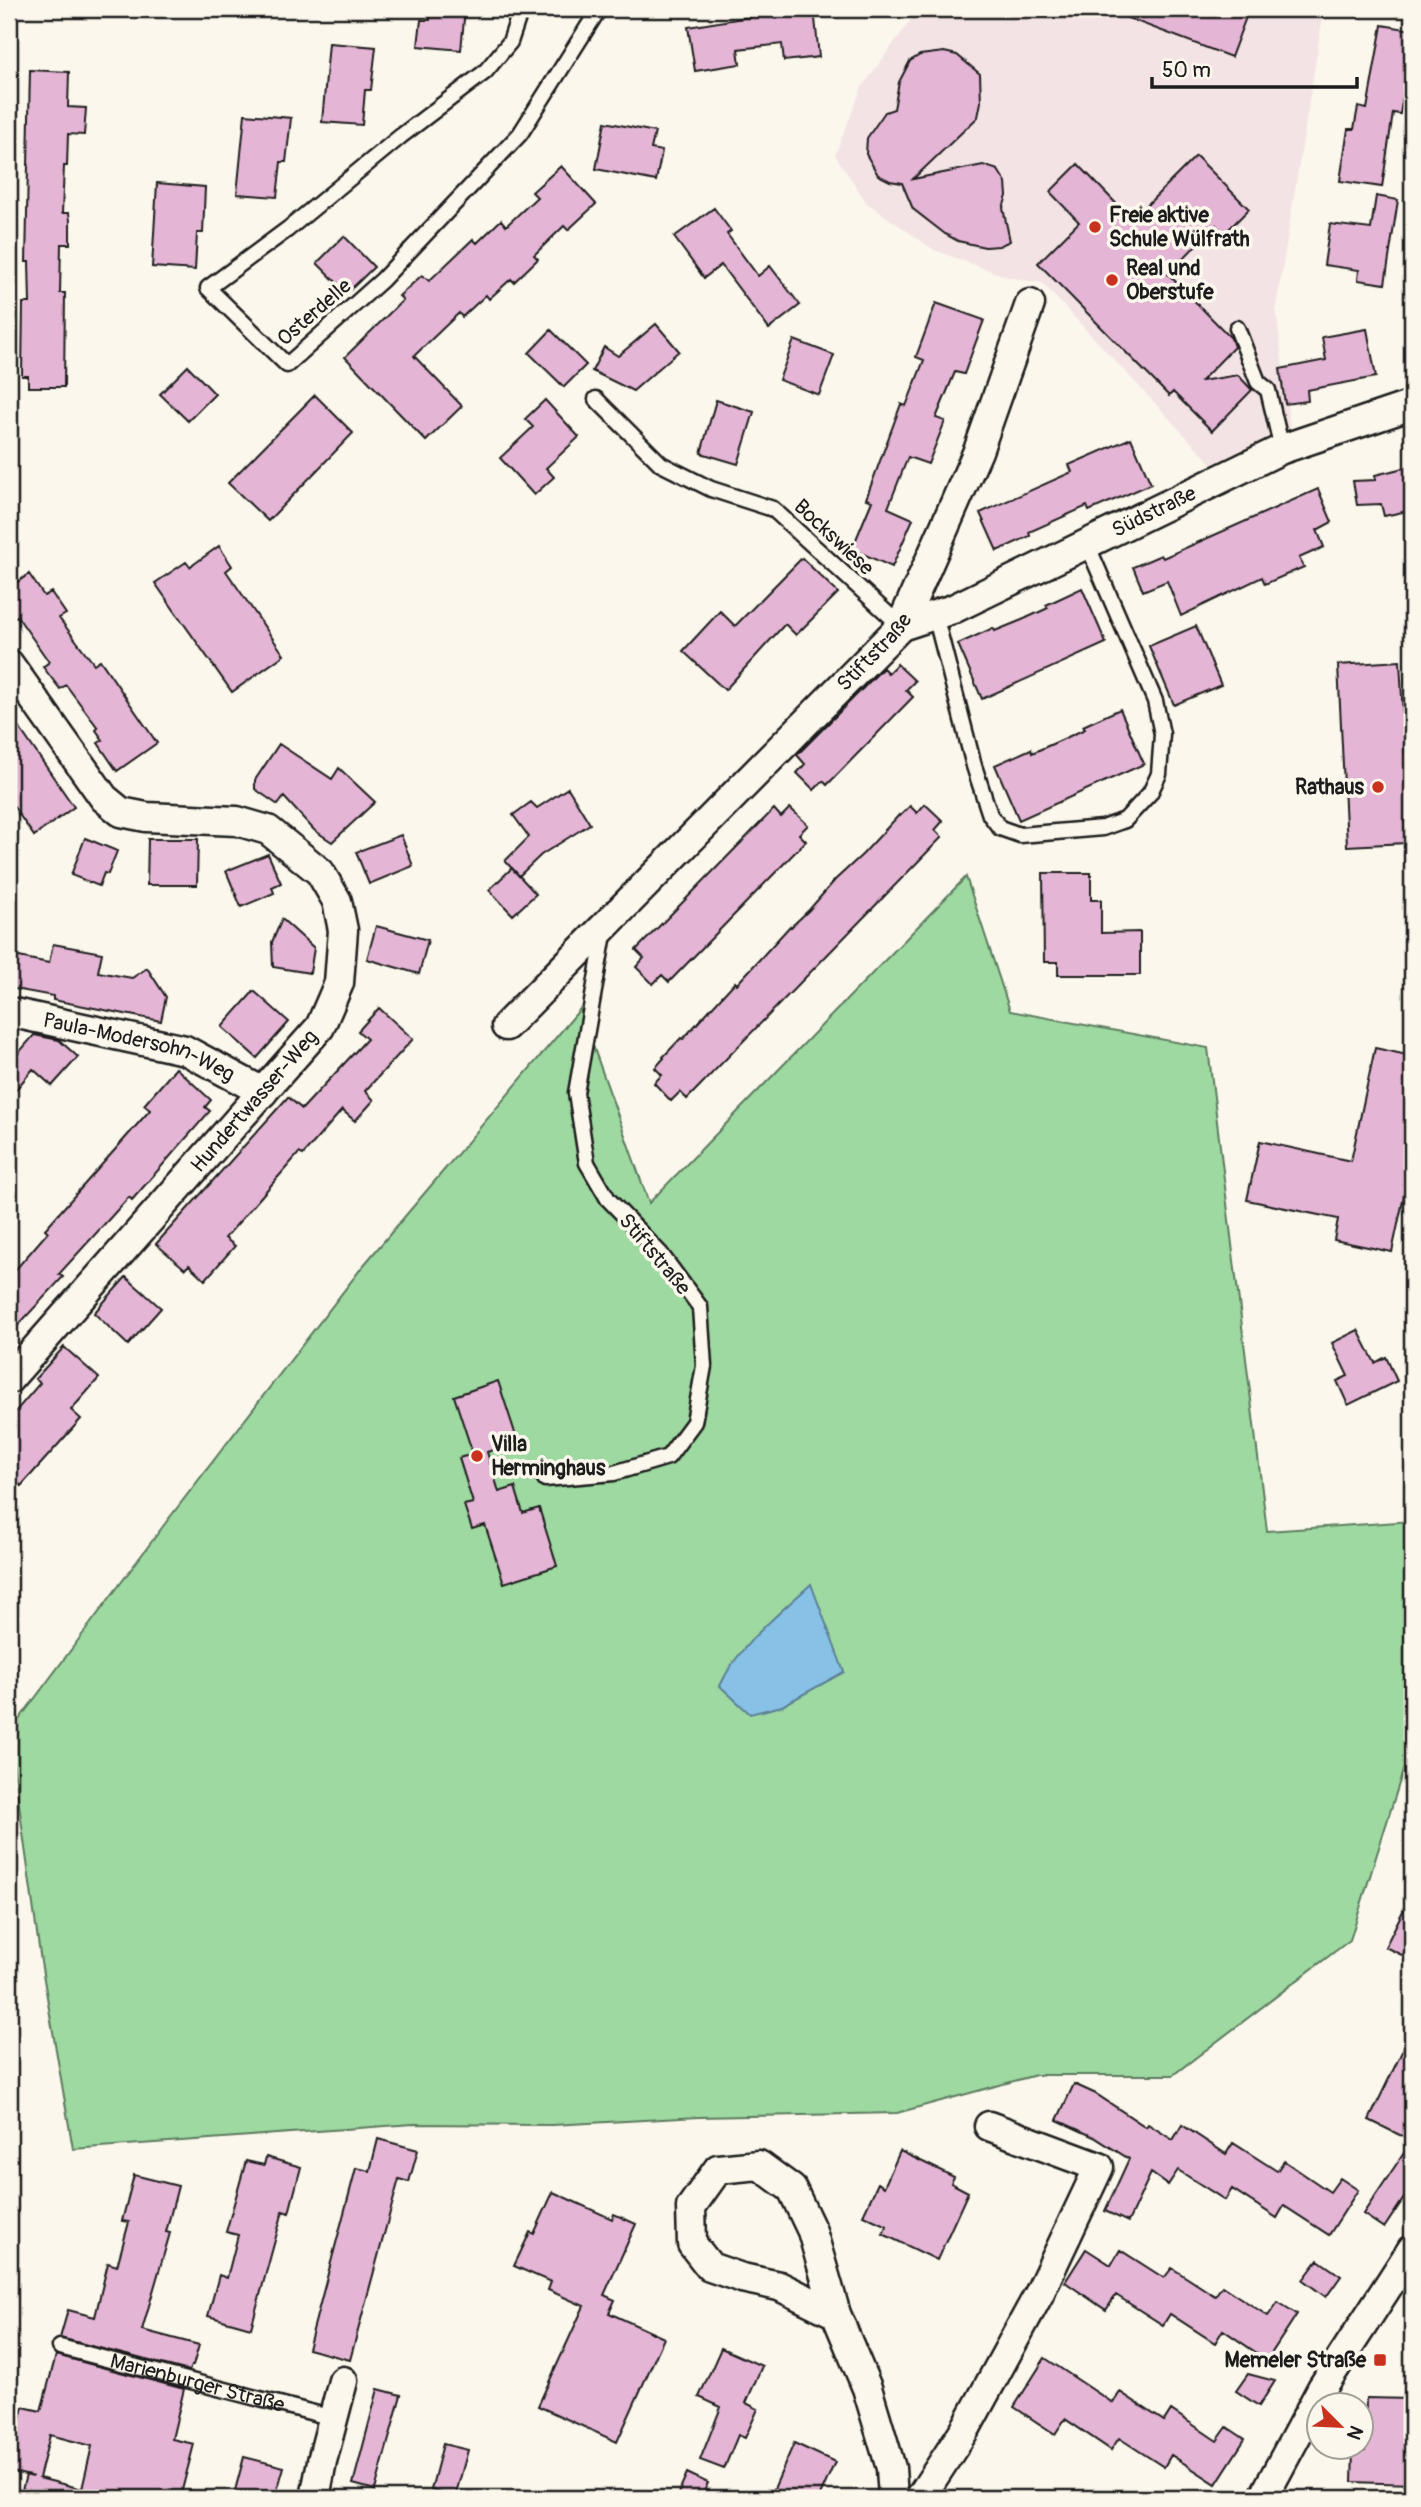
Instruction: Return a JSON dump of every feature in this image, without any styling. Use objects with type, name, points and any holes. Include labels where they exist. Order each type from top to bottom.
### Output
[{"type":"street","name":"Stiftstraße","points":[[506,1026],[901,626],[978,451],[1030,304]]},
{"type":"street","name":"Südstraße","points":[[901,626],[953,609],[1282,449],[1412,405]]},
{"type":"street","name":"Hundertwasser-Weg","points":[[9,664],[104,798],[121,812],[146,817],[237,821],[268,830],[320,872],[337,901],[343,930],[340,983],[320,1027],[9,1379]]},
{"type":"street","name":"Paula-Modersohn-Weg","points":[[9,1012],[185,1050],[263,1092]]},
{"type":"street","points":[[920,2498],[967,2426],[1033,2306],[1099,2167],[989,2126]]},
{"type":"street","points":[[836,2314],[779,2286],[741,2278],[710,2267],[692,2244],[691,2207],[718,2169],[759,2165],[792,2189],[812,2231],[836,2314],[867,2388],[891,2468],[893,2498]]},
{"type":"street","points":[[1263,2498],[1322,2388],[1412,2249]]},
{"type":"street","points":[[315,2498],[343,2381]]},
{"type":"lane","name":"Osterdelle","points":[[522,9],[510,41],[485,72],[401,136],[288,229],[208,288],[287,365],[382,279],[520,134],[599,9]]},
{"type":"lane","points":[[1237,328],[1258,382],[1268,390],[1282,449]]},
{"type":"lane","name":"Bockswiese","points":[[596,399],[661,464],[711,489],[774,509],[901,626]]},
{"type":"lane","points":[[935,615],[974,766],[989,815],[1000,828],[1020,835],[1103,828],[1125,820],[1150,793],[1159,774],[1162,734],[1156,701],[1087,544]]},
{"type":"lane","name":"Stiftstraße","points":[[545,1479],[614,1473],[668,1457],[694,1422],[704,1366],[700,1307],[660,1253],[608,1199],[587,1163],[576,1093],[605,925]]},
{"type":"lane","name":"Marienburger Straße","points":[[60,2347],[333,2418]]},
{"type":"shaded area","name":"Freie aktive Schule Wülfrath","points":[[919,9],[1324,9],[1276,308],[1290,429],[1212,464],[1042,283],[1008,277],[934,250],[867,203],[835,155],[862,87]]},
{"type":"green space","points":[[966,877],[1010,1011],[1208,1048],[1267,1531],[1412,1521],[1412,1742],[1350,1940],[1173,2075],[1036,2075],[897,2113],[699,2117],[552,2125],[413,2124],[73,2149],[41,1962],[9,1733],[167,1521],[363,1266],[580,1009],[649,1203]]},
{"type":"water","points":[[811,1584],[844,1672],[782,1706],[750,1714],[720,1686],[748,1644]]},
{"type":"building","points":[[431,9],[465,9],[461,50],[418,46],[421,20],[430,20]]},
{"type":"building","points":[[814,9],[819,57],[784,61],[782,44],[738,49],[740,64],[695,71],[688,27]]},
{"type":"building","points":[[1249,9],[1231,57],[1109,11]]},
{"type":"building","points":[[1382,25],[1412,30],[1412,87],[1405,85],[1400,114],[1393,113],[1382,187],[1340,181],[1348,129],[1354,129],[1358,107],[1367,109]]},
{"type":"building","points":[[329,43],[376,47],[371,90],[365,90],[362,125],[322,122]]},
{"type":"building","points":[[944,52],[957,55],[980,74],[981,102],[978,117],[913,179],[983,165],[998,170],[1006,183],[1007,196],[1003,208],[1010,241],[999,246],[971,244],[945,234],[913,209],[902,183],[878,175],[866,154],[867,138],[885,112],[894,109],[899,82],[910,61],[920,55]]},
{"type":"building","points":[[30,70],[69,72],[68,107],[86,108],[84,135],[68,134],[67,166],[64,166],[62,213],[69,213],[70,244],[61,244],[60,293],[65,293],[64,387],[28,387],[28,376],[22,376],[23,303],[30,303],[29,262],[26,262]]},
{"type":"building","points":[[245,114],[291,118],[286,162],[281,162],[277,197],[237,194]]},
{"type":"building","points":[[605,122],[655,132],[651,149],[662,151],[656,181],[596,169]]},
{"type":"building","name":"Real und Oberstufe","points":[[1196,156],[1249,209],[1224,234],[1216,225],[1168,274],[1231,338],[1234,347],[1201,381],[1238,375],[1252,390],[1212,431],[1173,392],[1169,396],[1038,263],[1079,222],[1050,192],[1078,164],[1132,220]]},
{"type":"building","points":[[561,166],[596,204],[568,230],[564,226],[534,255],[538,259],[514,282],[511,279],[489,299],[486,295],[462,317],[459,313],[414,356],[462,406],[426,441],[345,357],[403,300],[399,296],[422,275],[429,281],[473,239],[477,243],[501,220],[506,226],[537,197],[532,192]]},
{"type":"building","points":[[157,183],[205,187],[203,233],[197,233],[195,270],[152,267]]},
{"type":"building","points":[[1376,196],[1398,200],[1385,284],[1358,280],[1359,270],[1324,265],[1330,224],[1371,229]]},
{"type":"building","points":[[714,208],[731,231],[727,234],[758,276],[770,266],[800,305],[769,329],[721,265],[704,278],[674,237]]},
{"type":"building","points":[[344,236],[374,267],[347,293],[317,263]]},
{"type":"building","points":[[936,303],[984,320],[964,374],[955,372],[936,418],[945,421],[928,464],[908,457],[888,508],[913,519],[892,567],[852,549],[872,501],[866,499],[901,404],[906,406],[924,360],[916,357]]},
{"type":"building","points":[[656,324],[679,351],[633,391],[592,371],[604,347],[618,356]]},
{"type":"building","points":[[1367,329],[1376,377],[1307,390],[1308,401],[1285,404],[1280,369],[1326,360],[1322,337]]},
{"type":"building","points":[[551,330],[586,365],[564,387],[529,353]]},
{"type":"building","points":[[794,340],[834,355],[819,395],[779,380]]},
{"type":"building","points":[[188,366],[215,394],[188,421],[160,394]]},
{"type":"building","points":[[315,395],[353,433],[268,521],[228,483]]},
{"type":"building","points":[[545,400],[579,437],[546,468],[554,477],[534,495],[500,458],[533,427],[525,419]]},
{"type":"building","points":[[716,400],[754,412],[738,464],[701,453]]},
{"type":"building","points":[[1131,438],[1151,484],[1089,511],[1087,506],[1029,532],[1030,536],[997,551],[980,513],[1072,472],[1069,465]]},
{"type":"building","points":[[1412,466],[1412,510],[1384,516],[1381,504],[1357,505],[1353,481],[1376,480],[1375,475]]},
{"type":"building","points":[[1318,489],[1332,522],[1317,530],[1324,547],[1299,558],[1304,567],[1265,584],[1262,577],[1181,616],[1167,581],[1143,591],[1133,567],[1161,555],[1163,558]]},
{"type":"building","points":[[219,546],[232,566],[226,571],[284,655],[232,692],[155,583],[186,562],[190,567]]},
{"type":"building","points":[[802,558],[838,593],[796,635],[785,624],[725,690],[683,651],[720,611],[735,626]]},
{"type":"building","points":[[29,574],[44,596],[51,592],[66,614],[59,618],[94,664],[100,660],[157,743],[117,771],[98,743],[103,740],[96,730],[98,728],[66,685],[60,689],[43,667],[49,662],[17,616],[9,621],[9,588]]},
{"type":"building","points":[[1082,588],[1106,643],[982,699],[958,644],[993,628],[995,631],[1022,620]]},
{"type":"building","points":[[1196,626],[1221,685],[1174,705],[1149,646]]},
{"type":"building","name":"Rathaus","points":[[1400,661],[1405,753],[1412,752],[1412,820],[1405,821],[1406,843],[1347,846],[1338,665]]},
{"type":"building","points":[[897,664],[915,681],[906,690],[913,697],[827,785],[823,781],[814,790],[797,773],[805,764],[797,755],[883,668],[888,673]]},
{"type":"building","points":[[1120,709],[1144,764],[1019,820],[995,765],[1031,749],[1032,753],[1059,741],[1085,729],[1083,726]]},
{"type":"building","points":[[9,713],[74,807],[34,836],[9,800]]},
{"type":"building","points":[[279,744],[332,779],[339,768],[375,802],[332,842],[314,830],[284,797],[278,805],[255,789],[255,780]]},
{"type":"building","points":[[568,788],[590,824],[541,855],[519,876],[505,861],[529,837],[513,815],[531,802],[537,808]]},
{"type":"building","points":[[925,804],[943,821],[935,830],[942,837],[687,1099],[680,1092],[671,1101],[654,1083],[662,1075],[655,1068],[663,1057],[899,815],[910,806],[917,813]]},
{"type":"building","points":[[790,808],[808,825],[799,834],[806,841],[669,982],[662,975],[653,984],[636,967],[644,958],[636,950],[774,809],[781,817]]},
{"type":"building","points":[[401,835],[413,866],[369,884],[356,852]]},
{"type":"building","points":[[85,838],[117,851],[108,874],[104,873],[99,886],[71,875]]},
{"type":"building","points":[[148,839],[198,839],[197,885],[147,885]]},
{"type":"building","points":[[268,854],[281,883],[272,887],[274,893],[241,907],[226,871]]},
{"type":"building","points":[[512,868],[536,894],[513,915],[489,890]]},
{"type":"building","points":[[1043,873],[1091,873],[1091,900],[1101,900],[1101,933],[1140,932],[1140,975],[1058,975],[1058,962],[1044,962]]},
{"type":"building","points":[[282,919],[314,948],[310,973],[273,967],[272,942]]},
{"type":"building","points":[[376,926],[428,940],[419,974],[367,959]]},
{"type":"building","points":[[53,944],[102,953],[98,972],[132,978],[147,968],[166,997],[161,1021],[53,1000],[53,996],[9,988],[9,955],[49,963]]},
{"type":"building","points":[[254,991],[289,1022],[257,1058],[222,1027]]},
{"type":"building","points":[[379,1008],[413,1039],[365,1091],[374,1100],[355,1121],[342,1110],[303,1155],[299,1153],[225,1238],[235,1246],[205,1280],[189,1265],[185,1269],[156,1244],[288,1097],[302,1109],[367,1039],[358,1031]]},
{"type":"building","points":[[34,1035],[59,1040],[78,1057],[52,1086],[33,1069],[9,1098],[9,1064]]},
{"type":"building","points":[[1375,1048],[1412,1056],[1412,1159],[1392,1252],[1334,1240],[1338,1219],[1247,1200],[1260,1141],[1351,1161]]},
{"type":"building","points":[[176,1068],[211,1100],[205,1107],[210,1111],[132,1200],[129,1197],[59,1274],[63,1277],[9,1335],[9,1277],[48,1232],[45,1229],[150,1110],[144,1105]]},
{"type":"building","points":[[126,1277],[161,1308],[128,1345],[94,1313]]},
{"type":"building","points":[[1358,1330],[1375,1363],[1386,1357],[1397,1381],[1348,1405],[1337,1381],[1348,1376],[1332,1343]]},
{"type":"building","points":[[64,1347],[99,1378],[71,1410],[81,1419],[21,1486],[9,1475],[9,1419],[40,1383],[35,1379]]},
{"type":"building","name":"Villa Herminghaus","points":[[498,1381],[518,1442],[487,1452],[499,1492],[515,1487],[523,1513],[539,1508],[557,1566],[504,1583],[485,1525],[472,1529],[464,1505],[473,1503],[459,1458],[473,1454],[454,1396]]},
{"type":"building","points":[[1412,1893],[1412,1960],[1385,1947]]},
{"type":"building","points":[[1412,2031],[1412,2141],[1369,2120]]},
{"type":"building","points":[[1074,2084],[1096,2094],[1146,2127],[1148,2124],[1173,2140],[1182,2125],[1226,2154],[1233,2143],[1277,2171],[1284,2161],[1330,2192],[1340,2178],[1358,2190],[1329,2235],[1284,2206],[1277,2218],[1232,2189],[1225,2200],[1178,2170],[1168,2185],[1151,2173],[1128,2222],[1105,2211],[1129,2159],[1094,2137],[1057,2120]]},
{"type":"building","points":[[378,2139],[418,2150],[409,2182],[399,2179],[350,2360],[308,2349],[356,2168],[370,2171]]},
{"type":"building","points":[[1412,2141],[1412,2186],[1384,2228],[1363,2214]]},
{"type":"building","points":[[900,2151],[954,2177],[951,2183],[968,2192],[937,2260],[883,2234],[887,2226],[863,2215],[878,2183],[884,2187]]},
{"type":"building","points":[[266,2157],[301,2167],[289,2213],[283,2211],[251,2328],[208,2316],[219,2275],[227,2278],[238,2235],[226,2232],[246,2161],[264,2165]]},
{"type":"building","points":[[134,2175],[178,2186],[166,2232],[170,2233],[142,2330],[199,2345],[189,2371],[60,2338],[68,2310],[95,2317],[108,2263],[117,2266],[129,2222],[122,2221]]},
{"type":"building","points":[[553,2192],[612,2219],[614,2214],[636,2224],[604,2295],[615,2300],[609,2313],[664,2338],[617,2442],[538,2406],[584,2306],[548,2290],[551,2282],[514,2266],[530,2232],[534,2234]]},
{"type":"building","points":[[1086,2249],[1111,2265],[1120,2250],[1164,2278],[1172,2268],[1215,2296],[1222,2286],[1268,2316],[1278,2302],[1297,2314],[1267,2360],[1223,2330],[1215,2343],[1170,2314],[1163,2325],[1116,2295],[1106,2310],[1065,2282]]},
{"type":"building","points":[[1318,2260],[1341,2276],[1326,2297],[1303,2280]]},
{"type":"building","points":[[721,2348],[762,2366],[746,2403],[758,2409],[745,2438],[738,2435],[724,2469],[700,2460],[721,2407],[699,2397]]},
{"type":"building","points":[[56,2355],[184,2389],[172,2439],[194,2444],[180,2498],[20,2498],[26,2475],[9,2471],[9,2443],[13,2444],[23,2407],[41,2411]],"holes":[[[50,2435],[92,2446],[82,2489],[39,2478]]]},
{"type":"building","points":[[1045,2358],[1113,2403],[1120,2392],[1164,2421],[1171,2410],[1217,2441],[1227,2427],[1245,2439],[1216,2484],[1171,2455],[1164,2467],[1119,2438],[1111,2450],[1065,2419],[1055,2434],[1014,2407]]},
{"type":"building","points":[[1248,2374],[1275,2381],[1259,2406],[1236,2391]]},
{"type":"building","points":[[378,2389],[401,2395],[375,2490],[353,2484]]},
{"type":"building","points":[[1376,2398],[1412,2399],[1412,2484],[1352,2482],[1353,2462],[1376,2462]]},
{"type":"building","points":[[794,2443],[835,2462],[819,2498],[770,2498]]},
{"type":"building","points":[[443,2444],[468,2450],[455,2497],[431,2490]]},
{"type":"building","points":[[244,2457],[284,2467],[275,2498],[233,2498]]},
{"type":"building","points":[[687,2473],[708,2483],[701,2498],[676,2498]]},
{"type":"place","name":"Freie aktive Schule Wülfrath","points":[[1095,227]]},
{"type":"place","name":"Real und Oberstufe","points":[[1112,280]]},
{"type":"place","name":"Rathaus","points":[[1378,787]]},
{"type":"place","name":"Villa Herminghaus","points":[[477,1456]]},
{"type":"place","name":"Memeler Straße","points":[[1380,2360]]}]
